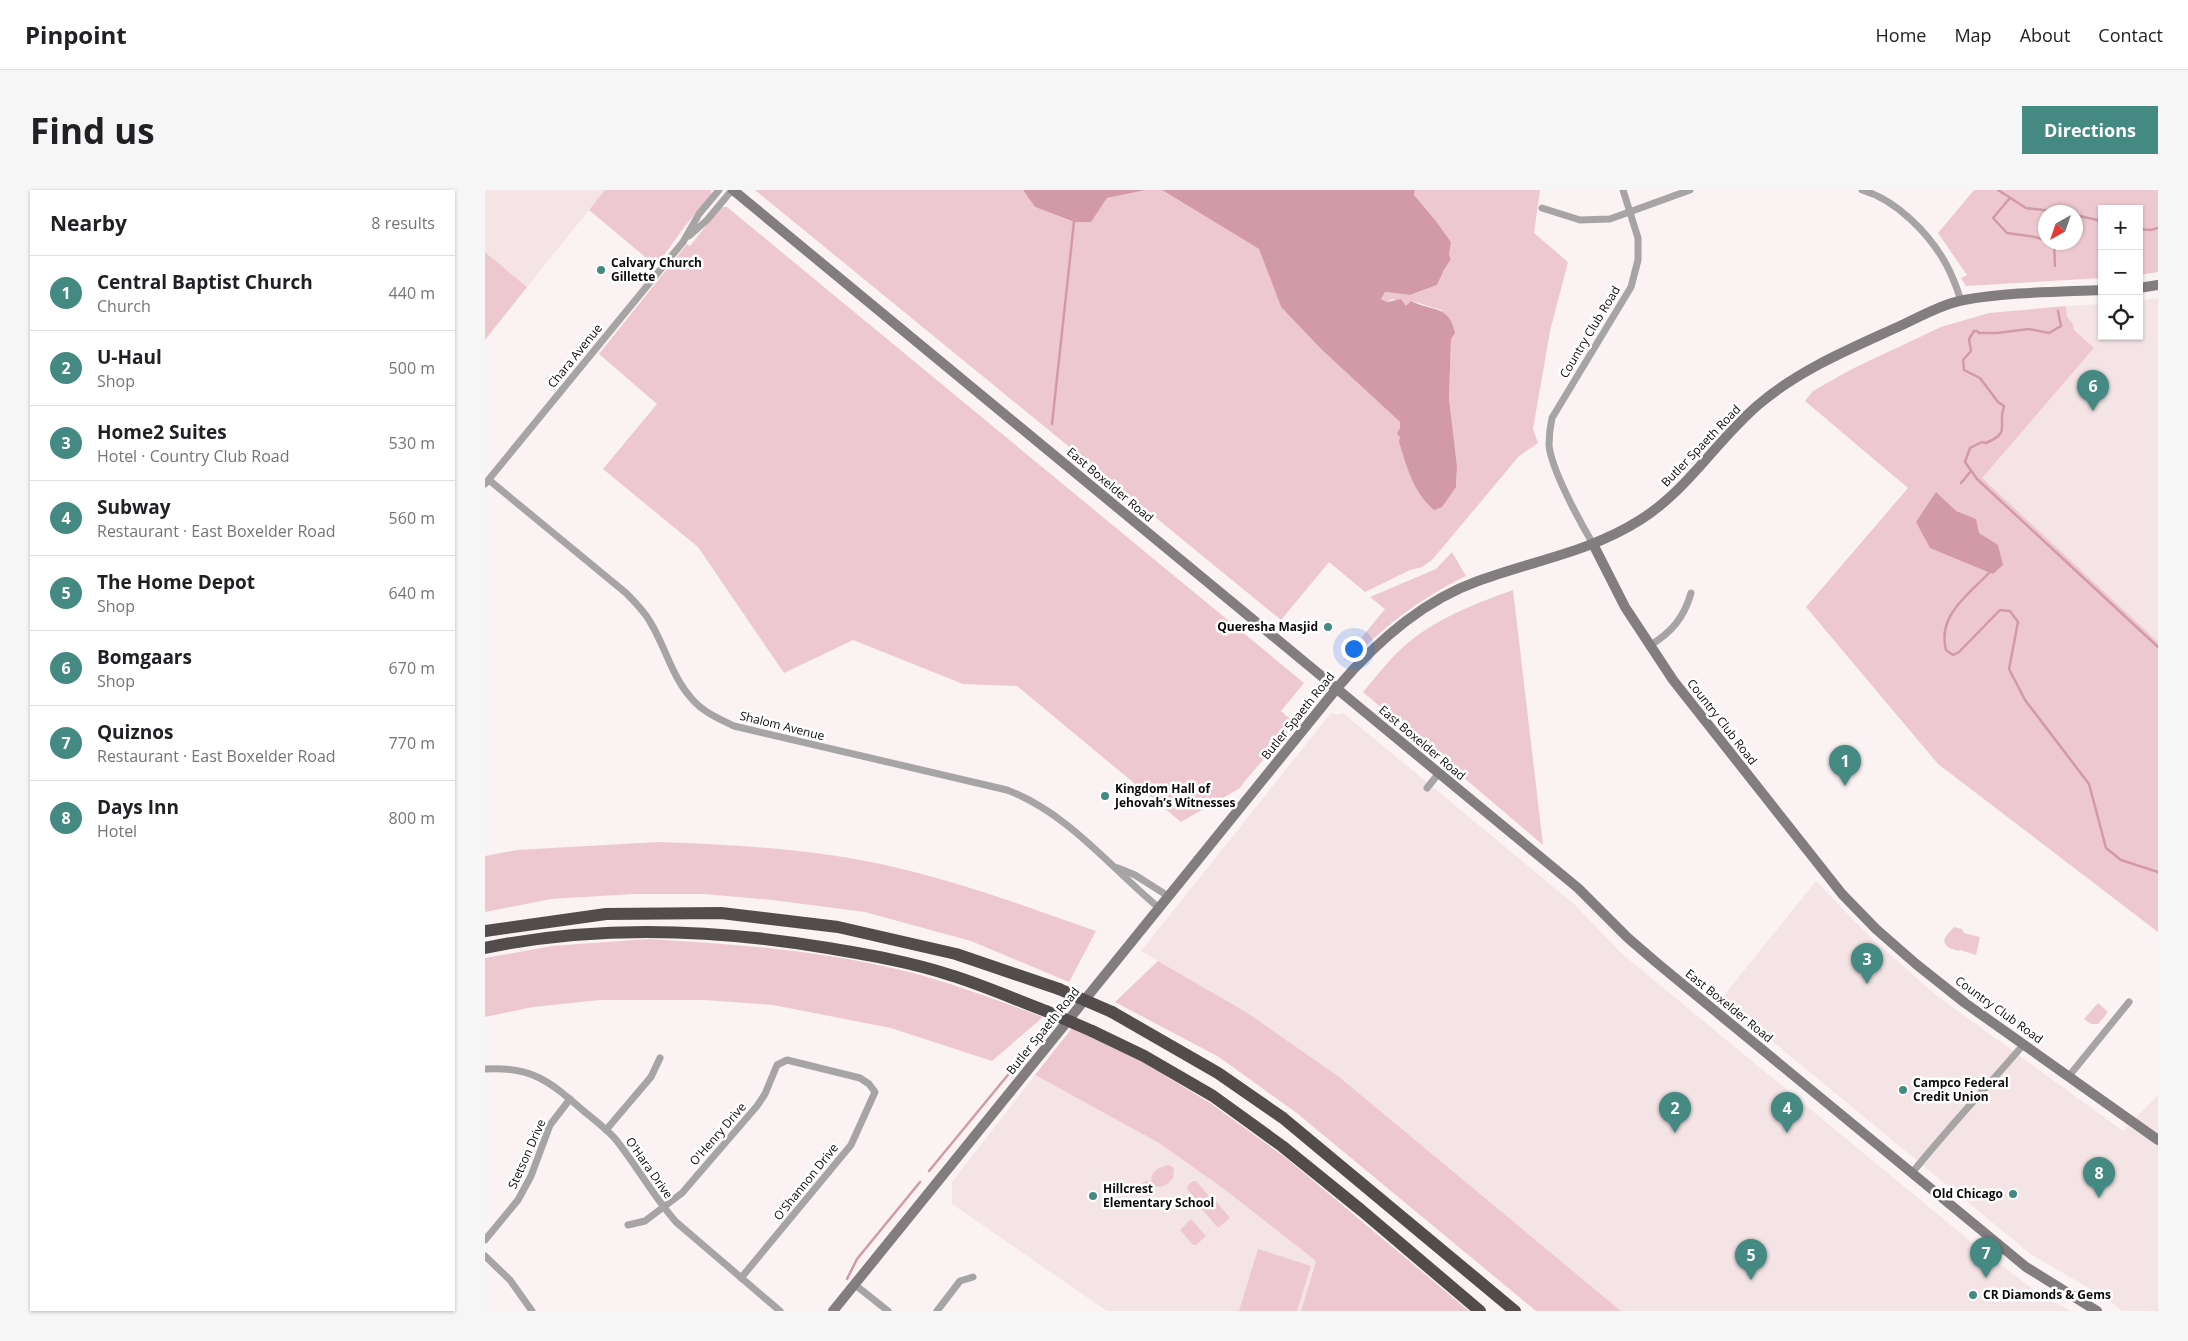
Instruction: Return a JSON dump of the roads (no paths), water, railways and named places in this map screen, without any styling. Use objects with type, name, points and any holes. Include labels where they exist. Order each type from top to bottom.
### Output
[{"type":"highway","points":[[485,930],[606,914],[721,913],[847,929],[956,954],[1059,989],[1112,1012],[1218,1073],[1283,1118],[1515,1311]]},
{"type":"highway","points":[[485,948],[582,934],[666,932],[768,938],[878,956],[949,974],[1046,1010],[1092,1030],[1144,1056],[1220,1102],[1282,1146],[1354,1204],[1480,1311]]},
{"type":"main road","name":"East Boxelder Road","points":[[733,190],[1578,888],[1628,938],[1657,963],[2026,1267],[2097,1311]]},
{"type":"main road","points":[[2143,287],[2158,284]]},
{"type":"main road","name":"Butler Spaeth Road","points":[[833,1311],[1337,688],[1391,632],[1443,597],[1476,581],[1593,544],[1641,520],[1688,481],[1731,431],[1757,405],[1791,380],[1853,347],[1961,300],[2050,292],[2098,290]]},
{"type":"main road","name":"Country Club Road","points":[[1593,544],[1625,607],[1673,680],[1842,894],[1876,929],[1916,964],[2158,1140]]},
{"type":"street","name":"Chara Avenue","points":[[683,242],[699,214],[719,190]]},
{"type":"street","name":"Chara Avenue","points":[[487,482],[683,242],[707,220],[733,190]]},
{"type":"street","name":"Country Club Road","points":[[1593,544],[1556,467],[1549,446],[1549,432],[1553,418],[1631,287],[1638,260],[1638,238],[1632,212],[1623,190]]},
{"type":"street","points":[[1542,208],[1580,220],[1610,218],[1632,212],[1690,190]]},
{"type":"street","points":[[1862,190],[1881,198],[1898,209],[1919,229],[1946,264],[1961,300]]},
{"type":"street","name":"Shalom Avenue","points":[[487,482],[626,593],[639,606],[650,621],[671,666],[687,692],[704,710],[734,726],[998,788],[1026,797],[1048,811],[1117,868],[1130,883],[1158,907]]},
{"type":"street","points":[[1649,646],[1671,631],[1681,620],[1691,594]]},
{"type":"street","points":[[1427,788],[1439,773]]},
{"type":"street","name":"Shalom Avenue","points":[[1117,868],[1135,875],[1167,896]]},
{"type":"street","points":[[2069,1076],[2129,1002]]},
{"type":"street","points":[[1912,1173],[1958,1116],[1990,1084],[2024,1044]]},
{"type":"street","points":[[606,1130],[651,1077],[660,1058]]},
{"type":"street","name":"O'Shannon Drive","points":[[741,1278],[851,1145],[875,1092],[869,1084],[860,1078],[787,1060],[777,1065]]},
{"type":"street","name":"O'Henry Drive","points":[[627,1225],[645,1221],[682,1193],[757,1106],[765,1094],[777,1065]]},
{"type":"street","name":"O'Hara Drive","points":[[485,1069],[506,1068],[527,1072],[547,1080],[617,1140],[664,1208],[690,1235],[780,1311]]},
{"type":"street","name":"Stetson Drive","points":[[485,1240],[518,1200],[531,1176],[550,1126],[570,1099]]},
{"type":"street","points":[[485,1256],[510,1280],[532,1311]]},
{"type":"street","points":[[937,1311],[960,1281],[973,1277]]},
{"type":"street","points":[[854,1284],[888,1311]]},
{"type":"waterway","points":[[1998,190],[2026,208],[2038,209]]},
{"type":"waterway","points":[[2009,199],[1993,218],[2007,233],[2038,238]]},
{"type":"waterway","points":[[2083,217],[2098,220]]},
{"type":"waterway","points":[[1052,424],[1074,222]]},
{"type":"waterway","points":[[2143,229],[2158,228]]},
{"type":"waterway","points":[[2054,250],[2055,266]]},
{"type":"waterway","points":[[2058,311],[2061,326],[2049,333],[2029,329],[1997,333],[1979,333],[1974,331],[1969,339],[1971,351],[1963,360],[1964,370],[1980,378],[1998,402],[2004,406],[2002,428],[1999,435],[1986,443],[1982,442],[1970,448],[1965,462],[1977,479],[2158,647]]},
{"type":"waterway","points":[[1961,483],[1971,471]]},
{"type":"waterway","points":[[1989,573],[1963,599],[1950,617],[1944,638],[1946,650],[1953,655],[1959,652],[2000,610],[2010,611],[2018,622],[2009,669],[2025,700],[2089,784],[2106,848],[2121,860],[2158,872]]},
{"type":"waterway","points":[[929,1171],[1030,1048]]},
{"type":"waterway","points":[[847,1279],[857,1259],[920,1182]]},
{"type":"place","name":"Calvary Church Gillette","points":[[601,270]]},
{"type":"place","name":"Bomgaars","points":[[2093,411]]},
{"type":"place","name":"Queresha Masjid","points":[[1328,627]]},
{"type":"place","name":"Central Baptist Church","points":[[1845,786]]},
{"type":"place","name":"Kingdom Hall of Jehovah’s Witnesses","points":[[1105,796]]},
{"type":"place","name":"Home2 Suites","points":[[1867,984]]},
{"type":"place","name":"Campco Federal Credit Union","points":[[1903,1090]]},
{"type":"place","name":"U-Haul","points":[[1675,1133]]},
{"type":"place","name":"Subway","points":[[1787,1133]]},
{"type":"place","name":"Old Chicago","points":[[2013,1194]]},
{"type":"place","name":"Hillcrest Elementary School","points":[[1093,1196]]},
{"type":"place","name":"Days Inn","points":[[2099,1198]]},
{"type":"place","name":"Quiznos","points":[[1986,1278]]},
{"type":"place","name":"The Home Depot","points":[[1751,1280]]},
{"type":"place","name":"CR Diamonds & Gems","points":[[1973,1295]]}]
